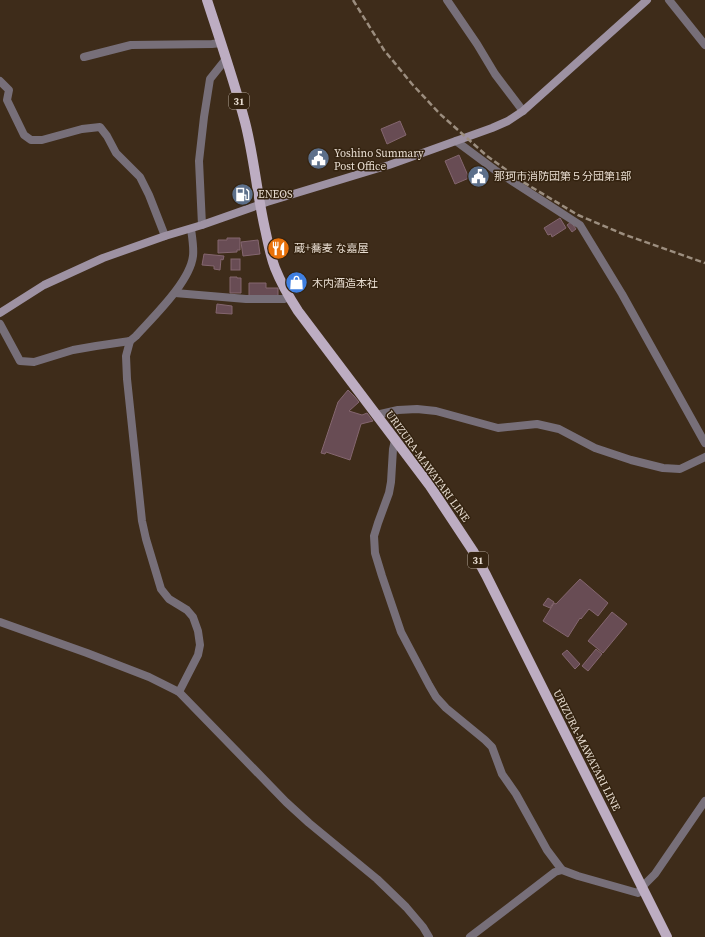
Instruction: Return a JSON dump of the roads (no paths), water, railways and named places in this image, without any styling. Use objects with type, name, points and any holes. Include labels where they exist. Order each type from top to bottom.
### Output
[{"type":"main road","name":"URIZURA-MAWATARI LINE","points":[[207,0],[245,122],[270,252],[275,268],[289,297],[307,324],[430,486],[473,551],[667,937]]},
{"type":"street","points":[[447,0],[477,44],[495,74],[523,111]]},
{"type":"street","points":[[0,313],[44,285],[103,258],[260,204],[389,165],[508,121],[523,111],[647,0]]},
{"type":"street","points":[[669,0],[705,45]]},
{"type":"street","points":[[84,56],[131,45],[221,43]]},
{"type":"street","points":[[202,225],[199,161],[204,117],[210,79],[226,59]]},
{"type":"street","points":[[0,81],[9,90],[7,100],[24,135],[31,140],[42,140],[82,129],[100,127],[107,136],[116,153],[140,177],[149,195],[164,236]]},
{"type":"street","points":[[456,141],[495,170],[580,224],[622,294],[705,443]]},
{"type":"street","points":[[0,324],[20,361],[34,362],[74,350],[130,341],[175,293],[189,270],[193,256],[191,229]]},
{"type":"street","points":[[175,293],[246,299],[284,300],[289,297]]},
{"type":"street","points":[[130,341],[126,356],[127,379],[142,521],[146,539],[161,589],[169,599],[187,610],[193,617],[198,631],[200,645],[198,655],[179,692]]},
{"type":"street","points":[[376,415],[398,410],[417,409],[436,411],[498,428],[537,424],[559,429],[595,448],[631,460],[663,468],[680,469],[705,457]]},
{"type":"street","points":[[395,440],[389,494],[374,536],[376,559],[401,632],[436,697],[446,708],[492,747],[502,774],[516,794],[547,850],[562,870],[638,893],[655,874],[705,801]]},
{"type":"street","points":[[0,622],[149,677],[179,692],[286,802],[377,879],[406,907],[429,937]]},
{"type":"street","points":[[470,937],[555,872],[562,870]]},
{"type":"railway","points":[[353,0],[384,50],[412,84],[440,114],[487,156],[523,182],[578,215],[623,234],[705,263]]},
{"type":"place","name":"Yoshino Summary Post Office","points":[[318,159]]},
{"type":"place","name":"那珂市消防団第５分団第1部","points":[[479,176]]},
{"type":"place","name":"ENEOS","points":[[243,194]]},
{"type":"place","name":"蔵+蕎麦 な嘉屋","points":[[279,248]]},
{"type":"place","name":"木内酒造本社","points":[[296,283]]}]
